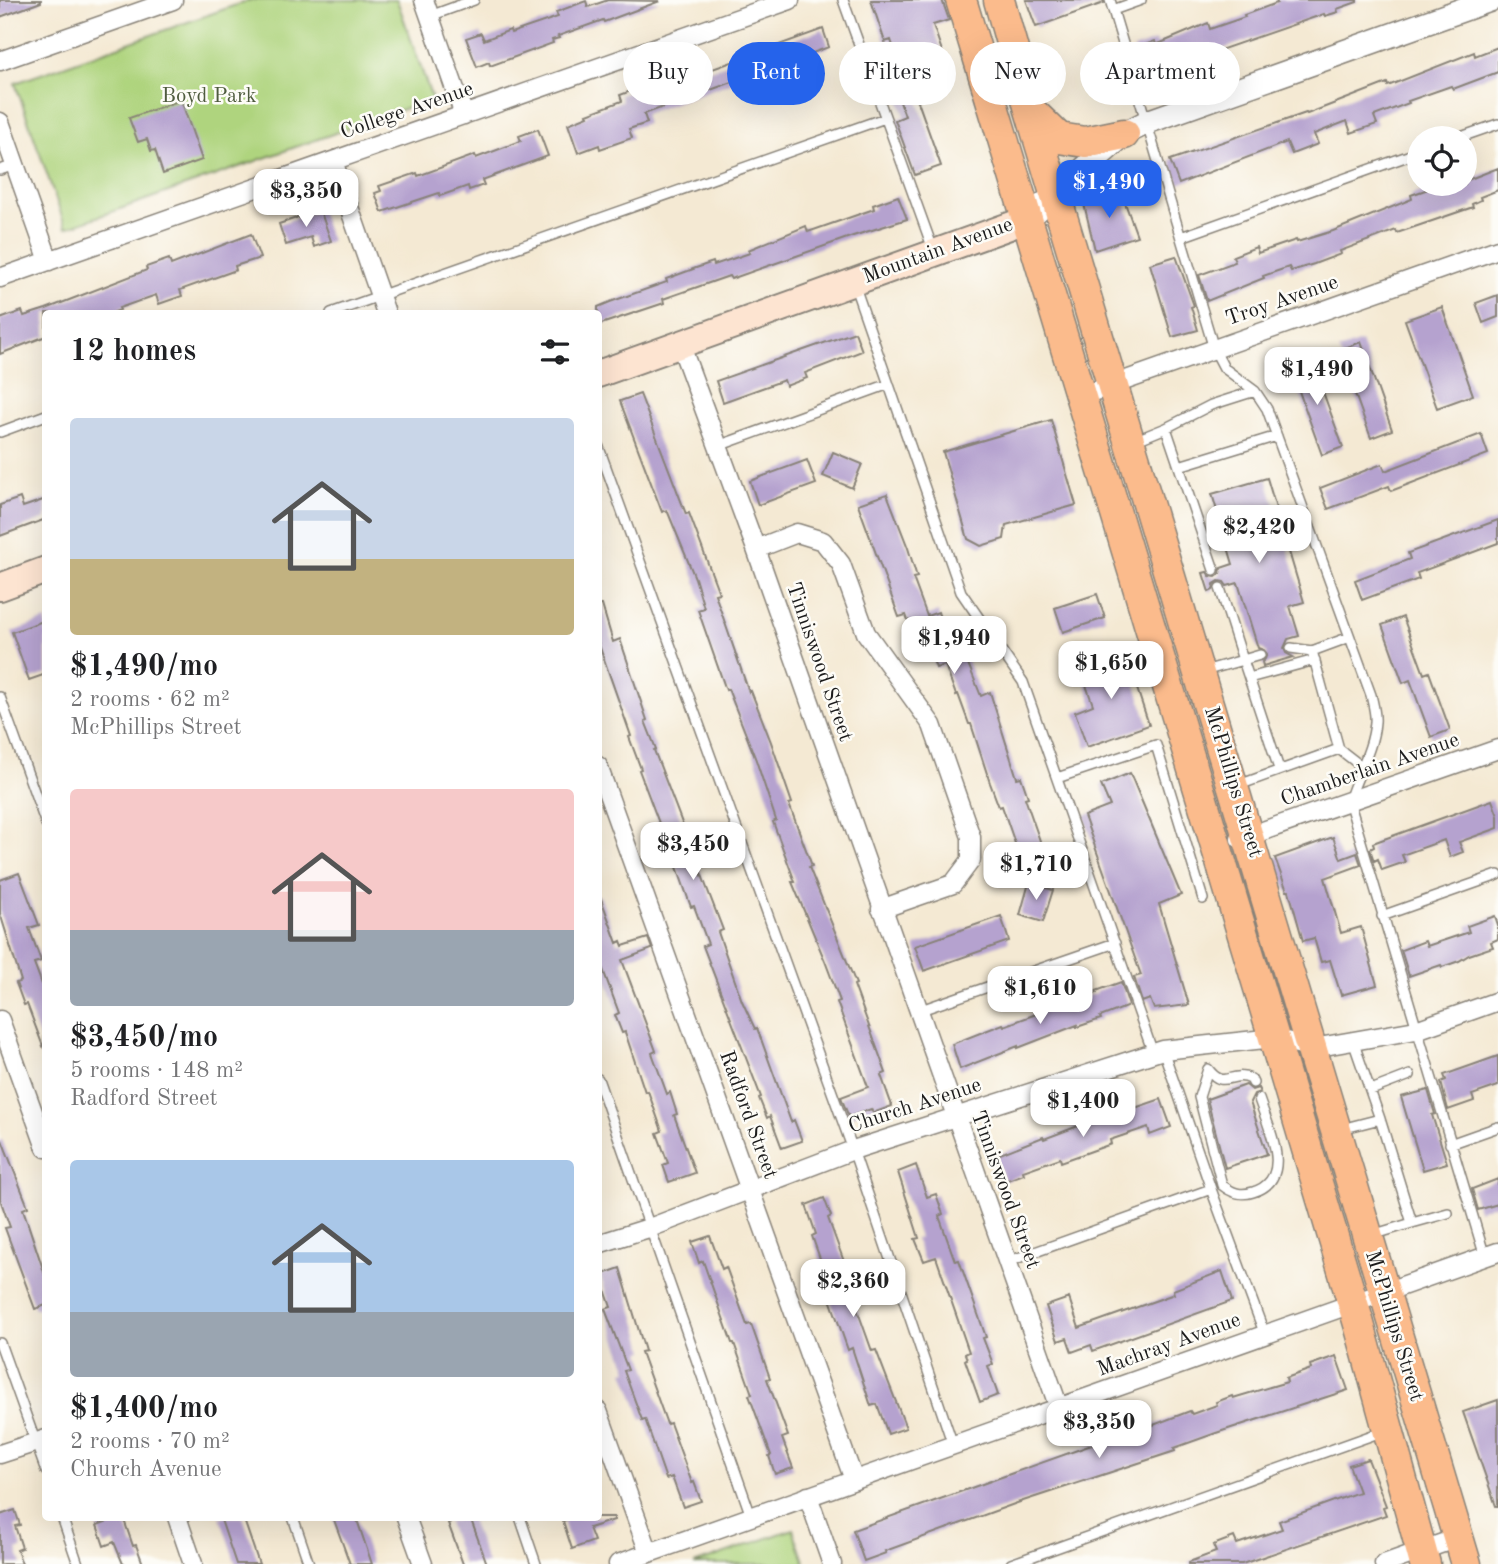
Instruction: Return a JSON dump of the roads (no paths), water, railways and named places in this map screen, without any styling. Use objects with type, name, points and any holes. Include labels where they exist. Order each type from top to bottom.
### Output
[{"type":"main road","name":"McPhillips Street","points":[[961,0],[1081,396],[1182,782],[1216,848],[1353,1302],[1423,1557]]},
{"type":"main road","name":"McPhillips Street","points":[[999,0],[1462,1551]]},
{"type":"main road","points":[[1030,110],[1059,138],[1085,142],[1136,128]]},
{"type":"main road","name":"Mountain Avenue","points":[[602,373],[1026,220]]},
{"type":"main road","points":[[0,587],[42,571]]},
{"type":"street","points":[[0,61],[173,0]]},
{"type":"street","name":"College Avenue","points":[[0,278],[790,0]]},
{"type":"street","name":"Mountain Avenue","points":[[1026,220],[1136,128],[1490,0]]},
{"type":"street","points":[[427,8],[464,115]]},
{"type":"street","points":[[0,122],[8,167],[49,261]]},
{"type":"street","points":[[333,161],[383,305]]},
{"type":"street","name":"Troy Avenue","points":[[1081,396],[1498,249]]},
{"type":"street","name":"Tinniswood Street","points":[[681,346],[756,549],[1059,1408]]},
{"type":"street","points":[[756,549],[797,533],[823,541],[841,564],[866,633],[932,725],[971,836],[971,860],[953,884],[881,909]]},
{"type":"street","name":"Chamberlain Avenue","points":[[1216,848],[1498,749]]},
{"type":"street","name":"Radford Street","points":[[602,777],[854,1480]]},
{"type":"street","name":"Church Avenue","points":[[602,1243],[652,1227],[853,1150],[1158,1052],[1275,1038],[1313,1048],[1416,1030],[1498,1001]]},
{"type":"street","points":[[0,1020],[42,1136]]},
{"type":"street","name":"Machray Avenue","points":[[618,1564],[1491,1254]]},
{"type":"street","points":[[602,1422],[649,1553]]},
{"type":"street","points":[[0,1454],[40,1440]]},
{"type":"street","points":[[808,1496],[832,1564]]},
{"type":"street","points":[[178,1521],[193,1564]]},
{"type":"street","points":[[407,1521],[423,1564]]},
{"type":"street","points":[[1384,1564],[1462,1551]]},
{"type":"lane","points":[[427,8],[474,0]]},
{"type":"lane","points":[[843,0],[934,253]]},
{"type":"lane","points":[[1110,0],[1136,128],[1181,237],[1214,349],[1224,368],[1255,391],[1267,409],[1371,695],[1376,720],[1371,746],[1349,801],[1450,1144],[1491,1254]]},
{"type":"lane","points":[[1113,10],[1141,0]]},
{"type":"lane","points":[[350,310],[383,305],[885,118]]},
{"type":"lane","points":[[1477,131],[1498,124]]},
{"type":"lane","points":[[1181,237],[1407,156]]},
{"type":"lane","points":[[853,282],[961,592],[1023,682],[1115,943],[1265,1335]]},
{"type":"lane","points":[[718,446],[889,384]]},
{"type":"lane","points":[[1130,443],[1211,405],[1255,391]]},
{"type":"lane","points":[[0,432],[42,416]]},
{"type":"lane","points":[[1166,428],[1214,570]]},
{"type":"lane","points":[[1179,466],[1277,436]]},
{"type":"lane","points":[[602,456],[853,1150],[953,1445]]},
{"type":"lane","points":[[1220,588],[1279,769]]},
{"type":"lane","points":[[1249,678],[1313,656],[1350,637]]},
{"type":"lane","points":[[1291,648],[1313,656]]},
{"type":"lane","points":[[1199,671],[1260,655]]},
{"type":"lane","points":[[1313,656],[1339,749],[1361,766]]},
{"type":"lane","points":[[0,697],[42,813]]},
{"type":"lane","points":[[1057,778],[1156,745],[1182,782],[1203,899]]},
{"type":"lane","points":[[1234,786],[1339,749]]},
{"type":"lane","points":[[1382,916],[1498,875]]},
{"type":"lane","points":[[918,1011],[1115,943]]},
{"type":"lane","points":[[1353,1041],[1412,1223]]},
{"type":"lane","points":[[1253,1083],[1251,1079],[1241,1075],[1220,1080],[1208,1069],[1199,1097],[1222,1185],[1230,1192],[1242,1195],[1256,1192],[1271,1181],[1276,1170],[1278,1154],[1259,1100]]},
{"type":"lane","points":[[1371,1090],[1410,1075]]},
{"type":"lane","points":[[602,1090],[751,1516]]},
{"type":"lane","points":[[1336,1130],[1380,1119]]},
{"type":"lane","points":[[1450,1144],[1498,1127]]},
{"type":"lane","points":[[1007,1262],[1211,1189]]},
{"type":"lane","points":[[1367,1237],[1448,1213]]},
{"type":"lane","points":[[0,1343],[40,1440]]},
{"type":"lane","points":[[1011,1564],[1389,1429]]},
{"type":"lane","points":[[63,1521],[78,1564]]},
{"type":"lane","points":[[294,1521],[309,1564]]},
{"type":"lane","points":[[521,1521],[536,1564]]},
{"type":"park label","name":"Boyd Park","points":[[209,96]]}]
